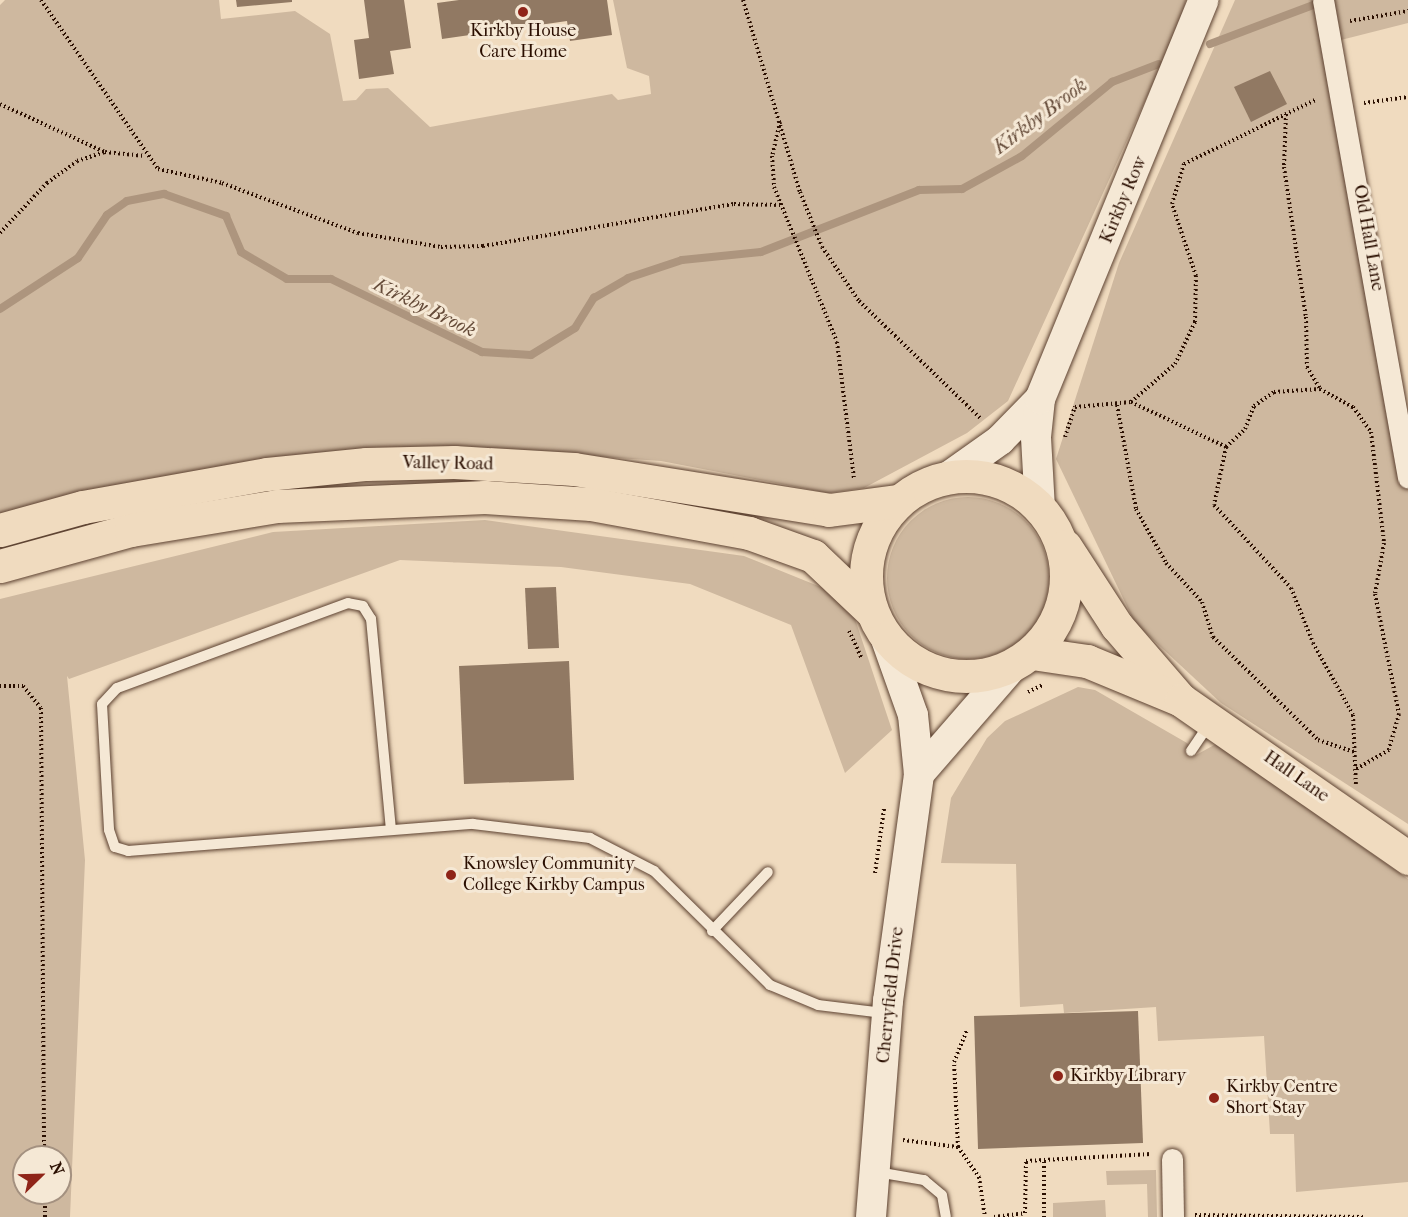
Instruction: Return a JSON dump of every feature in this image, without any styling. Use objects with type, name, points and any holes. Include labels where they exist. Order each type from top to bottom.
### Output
[{"type":"main road","name":"Valley Road","points":[[0,530],[83,507],[267,474],[366,464],[454,462],[574,469],[829,510],[898,501]]},
{"type":"main road","points":[[948,477],[898,501],[879,524],[868,551],[865,581],[857,615],[874,650],[944,675],[979,677],[1020,672],[1061,610],[1066,584],[1048,521]]},
{"type":"main road","name":"Hall Lane","points":[[948,477],[992,480],[1014,488],[1048,521],[1117,626],[1181,700]]},
{"type":"main road","name":"Valley Road","points":[[0,566],[131,530],[277,506],[485,497],[591,504],[749,533],[813,556],[857,615]]},
{"type":"main road","name":"Hall Lane","points":[[1020,672],[1087,661],[1181,700],[1358,820],[1408,858]]},
{"type":"street","name":"Kirkby Row","points":[[1048,521],[1035,437],[1040,399],[1204,0]]},
{"type":"street","name":"Old Hall Lane","points":[[1323,0],[1338,61],[1408,477]]},
{"type":"street","name":"Kirkby Row","points":[[948,477],[1000,440],[1040,399]]},
{"type":"street","name":"Cherryfield Drive","points":[[871,1217],[887,1013],[919,774],[913,715],[874,650]]},
{"type":"street","name":"Cherryfield Drive","points":[[919,774],[947,735],[1020,672]]},
{"type":"street","points":[[1166,1156],[1173,1216]]},
{"type":"lane","points":[[391,830],[370,619],[363,606],[348,603],[137,681],[109,693],[102,704],[109,830],[115,847],[128,851],[473,824],[590,838],[654,871],[742,964],[796,999],[887,1013]]},
{"type":"lane","points":[[1191,751],[1212,720]]},
{"type":"lane","points":[[712,931],[768,872]]},
{"type":"lane","points":[[874,1172],[924,1180],[942,1195],[946,1217]]},
{"type":"path","points":[[41,0],[146,156],[166,172],[222,183],[358,233],[441,247],[578,234],[734,204],[781,205]]},
{"type":"path","points":[[743,0],[800,192],[822,247],[859,301],[981,419]]},
{"type":"path","points":[[1329,24],[1408,11]]},
{"type":"path","points":[[1061,448],[1075,407],[1131,402],[1175,364],[1195,322],[1196,276],[1172,204],[1184,164],[1286,114],[1344,96],[1408,97]]},
{"type":"path","points":[[0,104],[105,152],[146,156]]},
{"type":"path","points":[[1286,114],[1284,167],[1306,317],[1307,367],[1320,389],[1353,407],[1371,432],[1384,543],[1376,594],[1399,714],[1389,750],[1356,770]]},
{"type":"path","points":[[780,123],[772,156],[781,205],[837,342],[855,486],[843,485]]},
{"type":"path","points":[[0,233],[47,183],[77,161],[105,152]]},
{"type":"path","points":[[1320,389],[1274,392],[1254,406],[1245,429],[1226,447],[1214,505],[1291,588],[1313,643],[1353,715],[1358,820]]},
{"type":"path","points":[[1131,402],[1226,447]]},
{"type":"path","points":[[1117,405],[1136,509],[1166,562],[1202,602],[1213,637],[1318,740],[1355,752]]},
{"type":"path","points":[[857,615],[874,650]]},
{"type":"path","points":[[1020,672],[1054,682]]},
{"type":"path","points":[[0,686],[23,686],[41,708],[44,1145]]},
{"type":"path","points":[[967,1030],[954,1062],[958,1147],[979,1177],[984,1217]]},
{"type":"path","points":[[899,1140],[958,1147]]},
{"type":"path","points":[[994,1217],[1025,1213],[1026,1161],[1166,1156]]},
{"type":"path","points":[[1044,1160],[1044,1217]]},
{"type":"path","points":[[1173,1216],[1365,1217]]},
{"type":"shaded area","points":[[5,0],[219,0],[221,19],[295,11],[330,34],[343,101],[356,100],[366,89],[388,88],[430,127],[612,94],[618,100],[651,94],[649,76],[627,68],[613,0],[1186,0],[1177,31],[1008,401],[967,433],[864,488],[828,493],[661,461],[530,452],[0,516],[0,5]]},
{"type":"shaded area","points":[[1235,0],[1313,0],[1329,63],[1408,491],[1408,824],[1221,703],[1135,623],[1056,459],[1119,263]]},
{"type":"shaded area","points":[[1322,0],[1408,0],[1408,23],[1333,42]]},
{"type":"shaded area","points":[[968,497],[999,503],[1025,521],[1043,547],[1049,578],[1043,609],[1025,635],[999,653],[968,659],[937,653],[911,635],[893,609],[887,578],[893,547],[911,521],[937,503]]},
{"type":"shaded area","points":[[485,520],[744,556],[848,598],[892,730],[845,773],[791,625],[690,584],[561,567],[400,560],[69,679],[67,676],[85,860],[72,1169],[72,1145],[12,1145],[12,1205],[71,1205],[70,1217],[0,1217],[0,599],[273,532]]},
{"type":"shaded area","points":[[1078,687],[1095,690],[1187,743],[1196,755],[1216,744],[1408,879],[1408,1182],[1296,1192],[1294,1134],[1270,1134],[1264,1036],[1158,1041],[1156,1007],[1064,1013],[1063,1004],[1020,1007],[1016,864],[941,863],[951,798],[987,738],[1005,721]]},
{"type":"shaded area","points":[[1156,1170],[1157,1217],[1148,1217],[1147,1184],[1107,1185],[1106,1171]]},
{"type":"shaded area","points":[[1105,1200],[1106,1217],[1053,1217],[1053,1203]]},
{"type":"building","points":[[236,0],[292,0],[292,2],[237,7]]},
{"type":"building","points":[[364,0],[404,0],[411,48],[390,51],[394,74],[359,79],[354,40],[369,38]]},
{"type":"building","name":"Kirkby House Care Home","points":[[459,0],[607,0],[612,35],[570,41],[567,21],[442,39],[437,3]]},
{"type":"building","points":[[1270,71],[1287,104],[1251,122],[1234,87]]},
{"type":"building","points":[[556,587],[559,648],[528,649],[525,588]]},
{"type":"building","points":[[569,661],[574,780],[464,784],[459,666]]},
{"type":"building","name":"Kirkby Library","points":[[1138,1011],[1143,1143],[978,1149],[974,1016]]},
{"type":"waterway","points":[[1210,44],[1321,2]]},
{"type":"waterway","name":"Kirkby Brook","points":[[0,309],[78,258],[107,215],[127,201],[164,194],[226,216],[241,252],[287,279],[331,279],[482,352],[531,355],[575,328],[594,298],[628,278],[682,260],[761,252],[919,190],[962,189],[1022,156],[1112,82],[1159,64]]},
{"type":"place","name":"Kirkby House Care Home","points":[[523,12]]},
{"type":"place","name":"Knowsley Community College Kirkby Campus","points":[[451,875]]},
{"type":"place","name":"Kirkby Library","points":[[1058,1076]]},
{"type":"place","name":"Kirkby Centre Short Stay","points":[[1214,1098]]}]
